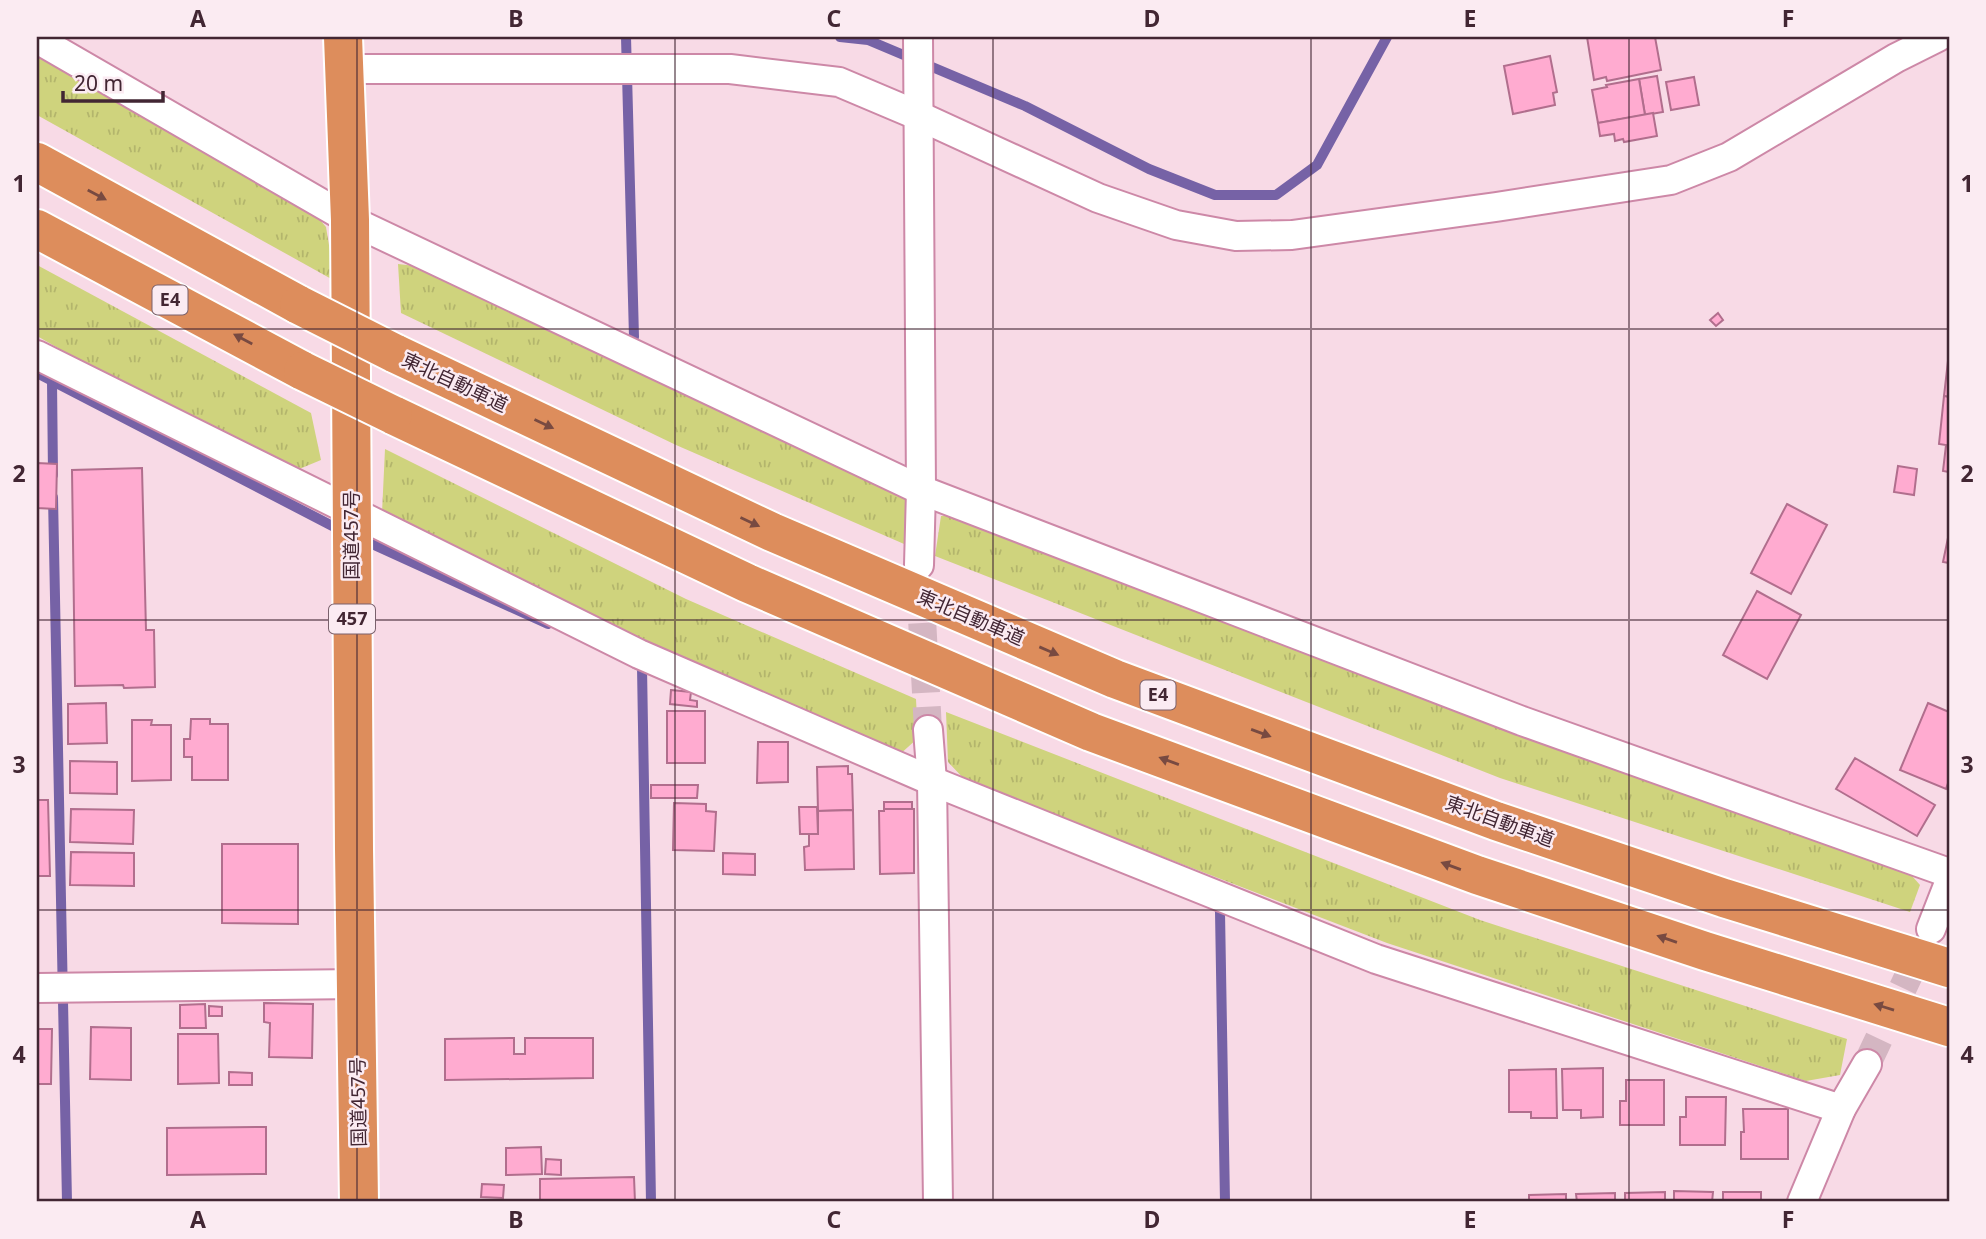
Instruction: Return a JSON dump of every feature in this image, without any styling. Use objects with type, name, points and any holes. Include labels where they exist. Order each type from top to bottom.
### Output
[{"type":"highway","name":"国道457号","points":[[343,53],[351,220],[351,511],[359,1202]]},
{"type":"highway","name":"東北自動車道","points":[[37,162],[394,353],[772,532],[1115,679],[1496,821],[1724,898],[1949,968]]},
{"type":"highway","name":"E4","points":[[37,229],[303,371],[393,415],[747,583],[1091,732],[1477,875],[1705,951],[1949,1027]]},
{"type":"street","points":[[918,37],[921,490],[919,565]]},
{"type":"street","points":[[343,53],[730,69],[839,82],[1098,198],[1176,225],[1236,236],[1293,235],[1671,180],[1729,157],[1896,58],[1938,37]]},
{"type":"street","points":[[37,38],[351,220],[921,490],[1522,721],[1949,873]]},
{"type":"street","points":[[37,355],[639,654],[932,781],[1376,959],[1841,1109]]},
{"type":"street","points":[[928,730],[932,781],[938,1202]]},
{"type":"street","points":[[1931,929],[1949,883]]},
{"type":"street","points":[[37,988],[357,984]]},
{"type":"street","points":[[1802,1202],[1841,1109],[1867,1064]]},
{"type":"green space","points":[[37,51],[292,187],[326,227],[335,281],[37,115]]},
{"type":"green space","points":[[398,264],[424,267],[902,492],[911,503],[911,547],[676,445],[401,313]]},
{"type":"green space","points":[[37,265],[311,413],[321,460],[292,472],[37,336]]},
{"type":"green space","points":[[385,449],[686,599],[916,699],[918,738],[898,756],[637,638],[382,513]]},
{"type":"green space","points":[[965,515],[1905,868],[1920,885],[1910,912],[1500,778],[935,556],[941,516]]},
{"type":"green space","points":[[946,712],[1480,920],[1847,1039],[1840,1075],[1806,1081],[1387,943],[966,781],[948,762]]},
{"type":"building","points":[[1587,37],[1655,37],[1661,70],[1607,81],[1606,77],[1594,80]]},
{"type":"building","points":[[1550,56],[1557,92],[1553,93],[1555,105],[1513,114],[1504,66]]},
{"type":"building","points":[[1657,76],[1663,112],[1645,115],[1639,79]]},
{"type":"building","points":[[1694,77],[1699,105],[1671,110],[1666,82]]},
{"type":"building","points":[[1639,79],[1645,115],[1598,123],[1592,90]]},
{"type":"building","points":[[1653,113],[1657,136],[1624,142],[1623,139],[1615,141],[1614,134],[1600,136],[1598,123]]},
{"type":"building","points":[[1718,313],[1723,320],[1716,326],[1710,320]]},
{"type":"building","points":[[1949,352],[1949,397],[1944,396]]},
{"type":"building","points":[[1944,396],[1949,397],[1949,472],[1943,471],[1946,445],[1939,444]]},
{"type":"building","points":[[37,463],[57,464],[56,509],[37,508]]},
{"type":"building","points":[[1898,466],[1917,469],[1914,495],[1894,492]]},
{"type":"building","points":[[142,468],[146,630],[154,630],[155,687],[75,686],[72,470]]},
{"type":"building","points":[[1787,504],[1827,525],[1791,594],[1751,573]]},
{"type":"building","points":[[1949,533],[1949,563],[1943,562]]},
{"type":"building","points":[[1757,591],[1801,615],[1767,679],[1723,655]]},
{"type":"building","points":[[671,690],[691,692],[690,700],[697,701],[697,707],[670,704]]},
{"type":"building","points":[[106,703],[107,743],[68,744],[68,704]]},
{"type":"building","points":[[1928,703],[1949,712],[1949,780],[1946,789],[1900,770]]},
{"type":"building","points":[[667,711],[705,711],[705,763],[667,763]]},
{"type":"building","points":[[191,719],[210,719],[210,724],[228,724],[228,780],[192,780],[192,757],[184,757],[184,739],[190,739]]},
{"type":"building","points":[[132,720],[152,720],[151,725],[171,725],[171,780],[132,781]]},
{"type":"building","points":[[758,742],[788,742],[788,782],[757,783]]},
{"type":"building","points":[[1855,758],[1935,805],[1917,836],[1836,789]]},
{"type":"building","points":[[70,761],[117,762],[117,794],[70,793]]},
{"type":"building","points":[[848,766],[848,774],[852,774],[853,810],[818,811],[817,767]]},
{"type":"building","points":[[651,785],[698,785],[697,798],[651,798]]},
{"type":"building","points":[[37,800],[48,800],[50,876],[37,876]]},
{"type":"building","points":[[884,802],[912,802],[912,809],[884,809]]},
{"type":"building","points":[[674,803],[706,804],[706,811],[716,812],[714,851],[673,850]]},
{"type":"building","points":[[799,807],[817,807],[818,834],[800,834]]},
{"type":"building","points":[[71,809],[134,810],[133,844],[70,842]]},
{"type":"building","points":[[914,809],[914,873],[880,874],[879,811]]},
{"type":"building","points":[[853,810],[854,869],[805,870],[804,847],[809,846],[809,834],[818,834],[818,811]]},
{"type":"building","points":[[222,844],[298,844],[298,924],[222,923]]},
{"type":"building","points":[[71,852],[134,853],[134,886],[70,885]]},
{"type":"building","points":[[723,853],[755,854],[755,875],[723,874]]},
{"type":"building","points":[[264,1003],[313,1004],[312,1058],[269,1057],[270,1023],[264,1022]]},
{"type":"building","points":[[205,1004],[206,1028],[180,1028],[180,1005]]},
{"type":"building","points":[[209,1006],[222,1007],[222,1016],[209,1016]]},
{"type":"building","points":[[91,1027],[131,1028],[131,1080],[90,1079]]},
{"type":"building","points":[[37,1029],[52,1029],[51,1084],[37,1084]]},
{"type":"building","points":[[178,1034],[218,1034],[219,1083],[178,1084]]},
{"type":"building","points":[[514,1038],[514,1054],[525,1054],[525,1038],[593,1038],[593,1078],[445,1080],[445,1039]]},
{"type":"building","points":[[1603,1068],[1603,1117],[1581,1118],[1581,1110],[1563,1110],[1562,1069]]},
{"type":"building","points":[[1556,1069],[1557,1118],[1531,1118],[1531,1112],[1509,1112],[1509,1070]]},
{"type":"building","points":[[229,1072],[252,1073],[252,1085],[229,1085]]},
{"type":"building","points":[[1626,1080],[1664,1080],[1664,1125],[1620,1125],[1620,1101],[1626,1101]]},
{"type":"building","points":[[1686,1097],[1726,1097],[1725,1145],[1680,1145],[1680,1117],[1686,1117]]},
{"type":"building","points":[[1743,1109],[1788,1109],[1788,1159],[1741,1159]]},
{"type":"building","points":[[266,1127],[266,1174],[167,1175],[167,1128]]},
{"type":"building","points":[[541,1147],[542,1174],[506,1175],[506,1148]]},
{"type":"building","points":[[546,1159],[561,1160],[561,1175],[545,1174]]},
{"type":"building","points":[[634,1177],[635,1202],[540,1202],[540,1179]]},
{"type":"building","points":[[482,1184],[504,1185],[503,1198],[481,1197]]},
{"type":"building","points":[[1674,1191],[1713,1192],[1712,1202],[1674,1202]]},
{"type":"building","points":[[1665,1192],[1665,1202],[1625,1202],[1625,1193]]},
{"type":"building","points":[[1723,1192],[1761,1192],[1761,1202],[1723,1202]]},
{"type":"building","points":[[1615,1193],[1615,1202],[1577,1202],[1576,1194]]},
{"type":"building","points":[[1566,1194],[1566,1202],[1529,1202],[1529,1195]]},
{"type":"waterway","points":[[626,37],[634,337]]},
{"type":"waterway","points":[[840,37],[868,40],[1025,106],[1149,169],[1215,195],[1276,195],[1317,165],[1387,37]]},
{"type":"waterway","points":[[37,373],[344,532]]},
{"type":"waterway","points":[[52,381],[53,475]]},
{"type":"waterway","points":[[53,497],[67,1202]]},
{"type":"waterway","points":[[361,539],[548,624]]},
{"type":"waterway","points":[[635,664],[642,667],[651,1202]]},
{"type":"waterway","points":[[1220,912],[1225,1202]]},
{"type":"tunnel","points":[[920,581],[928,730]]},
{"type":"tunnel","points":[[1867,1064],[1924,943]]}]
